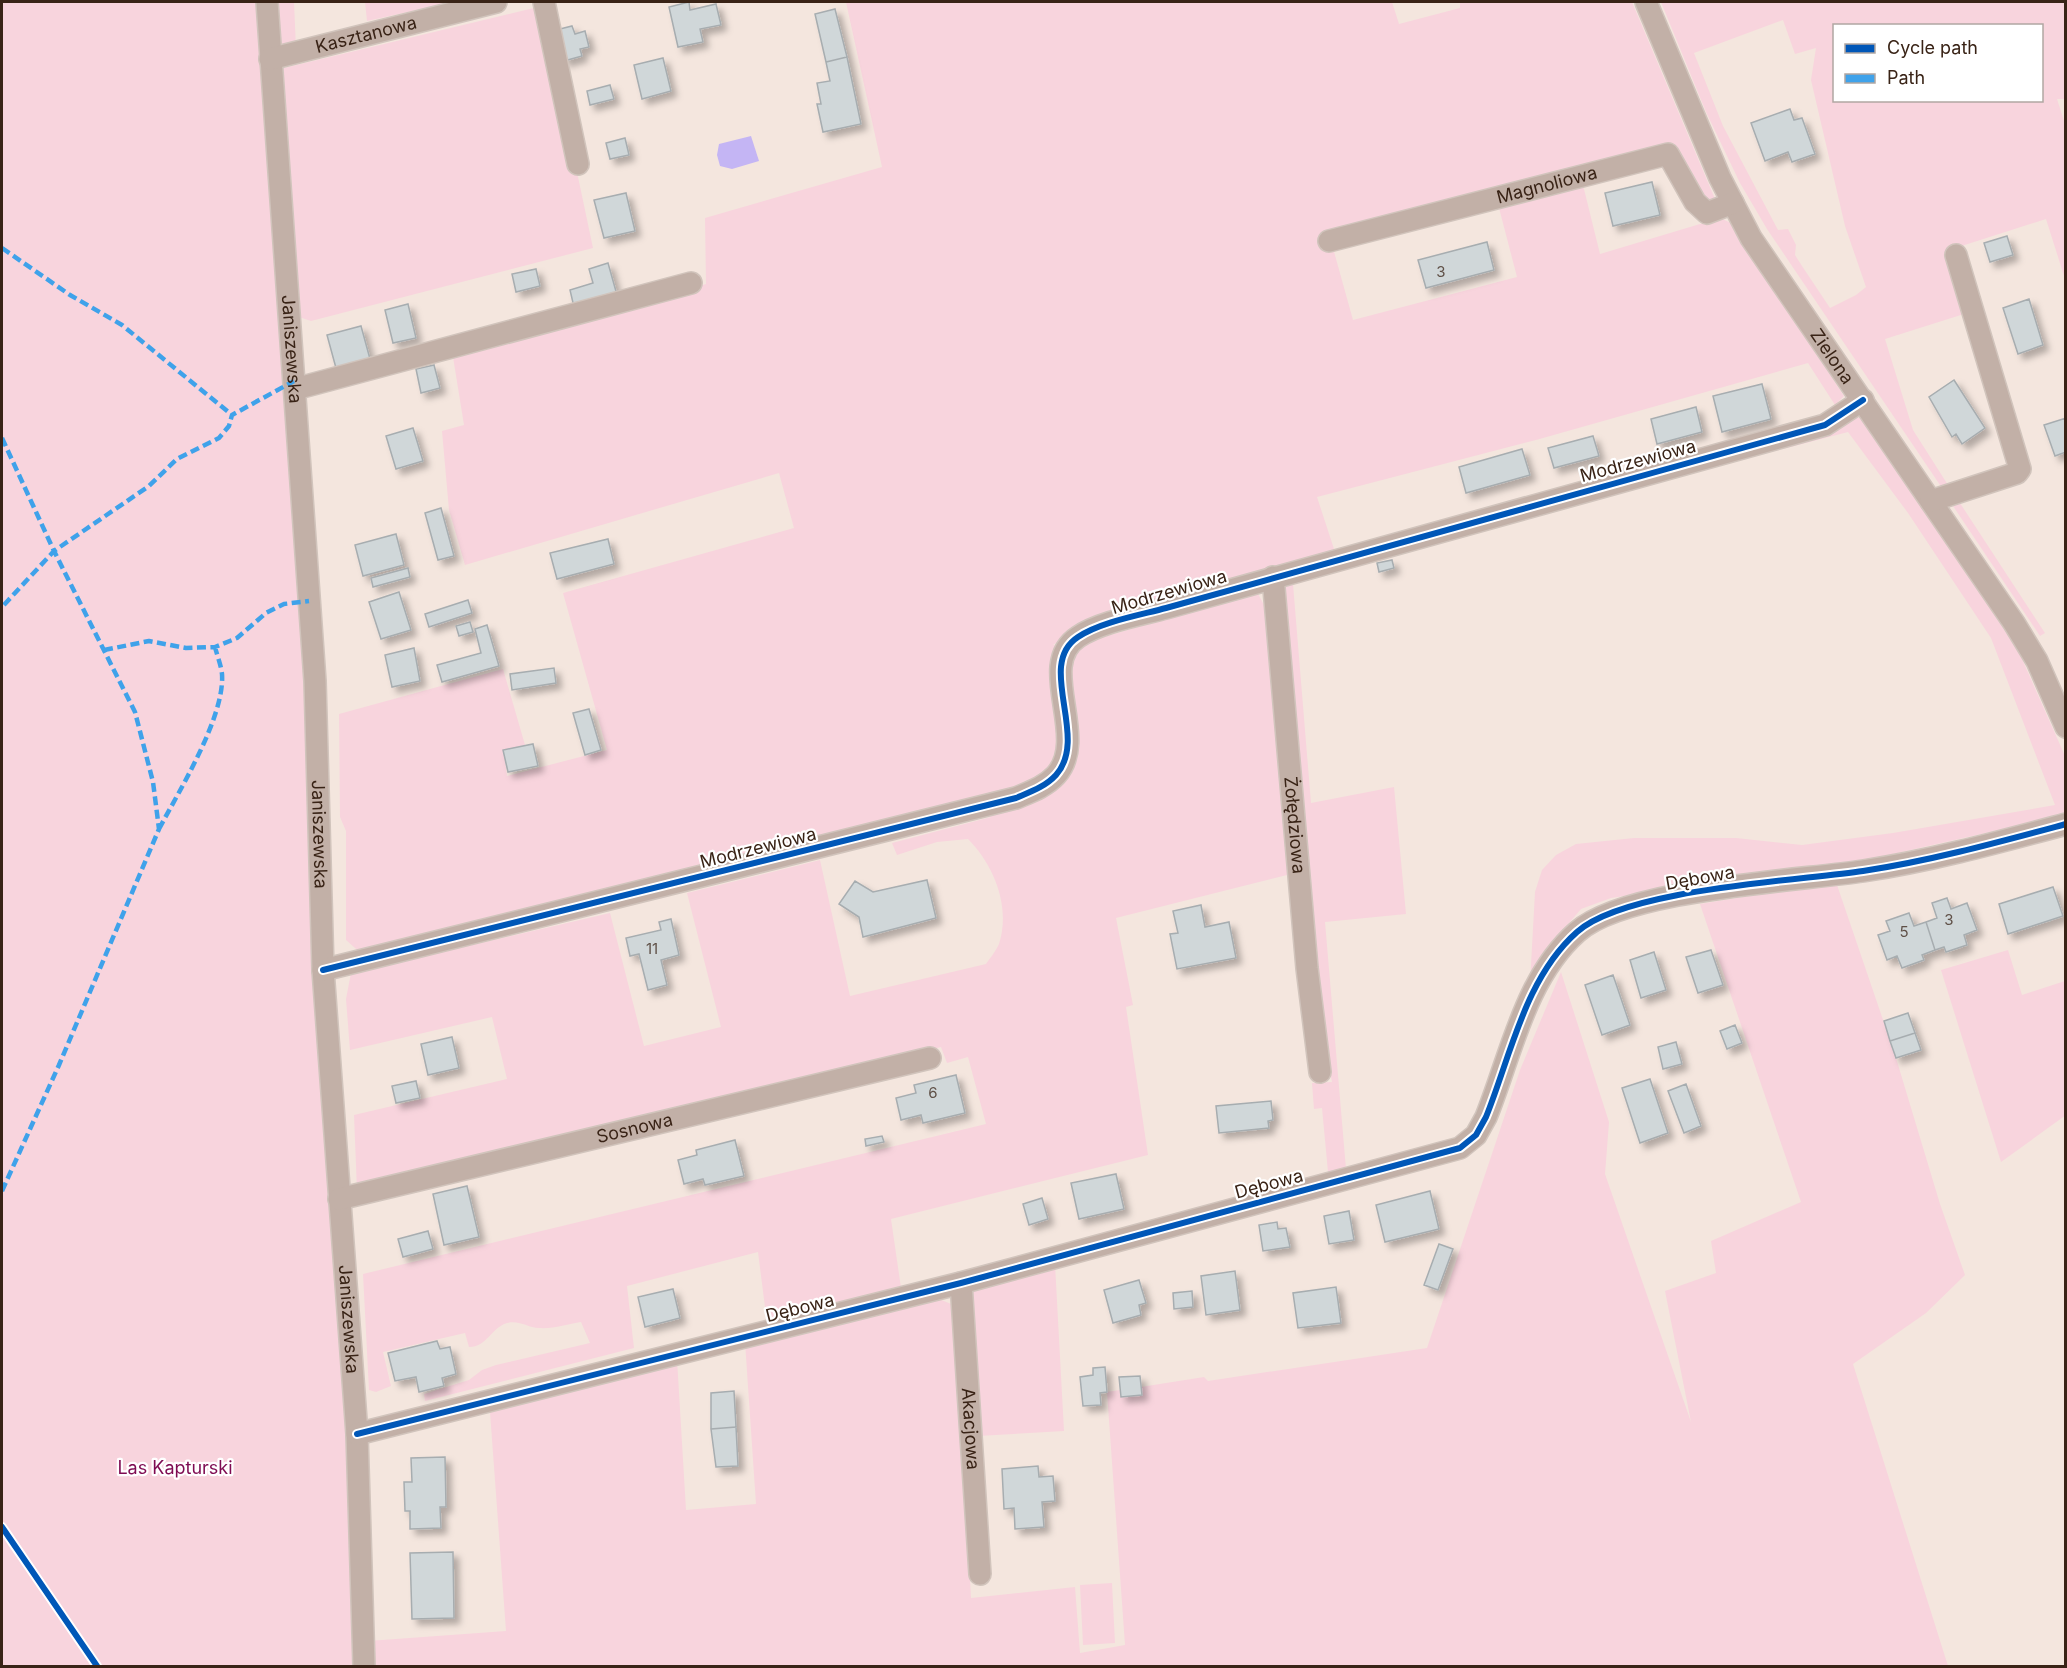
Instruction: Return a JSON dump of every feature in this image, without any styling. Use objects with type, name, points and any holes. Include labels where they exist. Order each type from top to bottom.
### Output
[{"type":"street","name":"Janiszewska","points":[[267,2],[315,681],[323,970],[357,1434],[364,1666]]},
{"type":"street","name":"Kasztanowa","points":[[270,59],[496,2]]},
{"type":"street","points":[[544,2],[578,164]]},
{"type":"street","name":"Zielona","points":[[1646,2],[1697,125],[1751,238],[1863,400],[2037,661],[2066,727]]},
{"type":"street","name":"Magnoliowa","points":[[1329,241],[1668,154],[1695,202],[1707,213],[1733,203]]},
{"type":"street","points":[[1931,501],[2017,472],[2020,469],[1956,255]]},
{"type":"street","points":[[294,389],[691,283]]},
{"type":"street","name":"Modrzewiowa","points":[[323,970],[1016,798],[1042,787],[1064,766],[1068,749],[1068,725],[1061,665],[1065,650],[1078,637],[1166,608],[1273,577],[1825,425],[1863,400]]},
{"type":"street","name":"Żołędziowa","points":[[1273,577],[1307,968],[1320,1072]]},
{"type":"street","name":"Dębowa","points":[[357,1434],[960,1283],[1460,1148],[1476,1135],[1486,1117],[1529,1000],[1550,962],[1578,931],[1615,912],[1721,888],[1864,871],[2066,824]]},
{"type":"street","name":"Sosnowa","points":[[339,1199],[930,1058]]},
{"type":"street","name":"Akacjowa","points":[[960,1283],[980,1574]]},
{"type":"green space","name":"Las Kapturski","points":[[2,2],[262,2],[336,1097],[354,1666],[2,1666]]},
{"type":"green space","points":[[272,2],[294,2],[296,49],[278,43]]},
{"type":"green space","points":[[365,2],[453,2],[367,21]]},
{"type":"green space","points":[[846,2],[1392,2],[1399,24],[1460,8],[1460,2],[1632,2],[1715,199],[1714,204],[1705,204],[1666,145],[1333,248],[1353,320],[1517,277],[1498,204],[1582,181],[1600,254],[1720,218],[1731,223],[1844,396],[1835,405],[1808,363],[1536,440],[1317,497],[1335,552],[1084,625],[1053,645],[1080,644],[1257,592],[1264,605],[1291,874],[1116,918],[1133,1005],[1126,1007],[1148,1155],[891,1219],[901,1288],[767,1323],[758,1252],[627,1286],[634,1348],[425,1401],[424,1394],[469,1380],[482,1370],[496,1365],[590,1343],[581,1322],[544,1328],[507,1323],[475,1346],[469,1347],[465,1333],[383,1352],[391,1386],[376,1392],[369,1390],[363,1274],[986,1124],[968,1057],[947,1063],[941,1047],[357,1191],[354,1115],[507,1079],[492,1017],[350,1050],[346,999],[351,973],[610,913],[644,1046],[721,1027],[687,893],[820,860],[850,996],[986,964],[999,944],[1003,916],[998,887],[986,861],[968,839],[937,842],[897,855],[892,843],[991,817],[966,803],[364,956],[346,940],[346,831],[340,817],[339,714],[503,669],[525,745],[504,750],[507,776],[607,750],[563,593],[794,528],[779,473],[465,565],[449,510],[442,431],[464,425],[453,357],[706,284],[705,218],[882,167]]},
{"type":"green space","points":[[1661,2],[2065,2],[2065,99],[2057,99],[2066,127],[2065,279],[2046,219],[1946,251],[1964,314],[1885,339],[1913,430],[1948,485],[1942,488],[1767,229],[1740,183],[1706,112]],"holes":[[[1783,20],[1795,54],[1816,48],[1811,80],[1845,226],[1866,287],[1856,295],[1830,308],[1795,255],[1796,245],[1788,229],[1778,230],[1723,126],[1694,53]]]},
{"type":"green space","points":[[542,6],[593,248],[311,321],[299,317],[280,69]]},
{"type":"green space","points":[[1857,417],[1867,420],[2019,652],[2065,756],[2065,815],[1871,859],[1611,898],[1581,909],[1564,929],[1530,983],[1535,892],[1542,870],[1556,855],[1576,844],[1634,838],[1736,838],[1802,845],[1893,833],[2055,805],[1991,638],[1908,513],[1848,432],[1783,449]]},
{"type":"green space","points":[[1958,500],[2045,633],[2040,636],[1951,503]]},
{"type":"green space","points":[[1293,584],[1311,803],[1394,787],[1406,914],[1325,922],[1346,1169],[1328,1172],[1322,1108],[1314,1109],[1312,1083],[1332,1082],[1317,1008],[1282,597],[1286,587]]},
{"type":"green space","points":[[1836,882],[1896,1058],[1940,1204],[1965,1275],[1926,1313],[1853,1364],[1948,1666],[369,1666],[368,1641],[506,1631],[490,1412],[549,1392],[677,1359],[686,1510],[756,1504],[745,1342],[939,1299],[956,1306],[971,1598],[1075,1587],[1080,1653],[1125,1645],[1107,1392],[1120,1390],[1121,1397],[1141,1395],[1141,1387],[1204,1377],[1208,1381],[1427,1348],[1520,1070],[1561,972],[1609,1122],[1605,1174],[1691,1422],[1665,1291],[1716,1273],[1711,1241],[1801,1202],[1700,904]]},
{"type":"green space","points":[[2008,950],[2022,995],[2065,981],[2066,1115],[2001,1162],[1941,970]]},
{"type":"green space","points":[[1055,1264],[1064,1431],[978,1436],[970,1285]]},
{"type":"green space","points":[[1112,1583],[1115,1643],[1083,1645],[1080,1585]]},
{"type":"shaded area","points":[[751,136],[759,161],[732,169],[720,166],[717,155],[719,144]]},
{"type":"building","points":[[689,2],[690,10],[716,4],[721,25],[700,29],[703,42],[678,47],[669,7]]},
{"type":"building","points":[[835,9],[847,57],[826,62],[815,14]]},
{"type":"building","points":[[572,26],[575,34],[585,31],[589,47],[580,49],[582,56],[564,61],[556,30]]},
{"type":"building","points":[[847,57],[861,124],[823,132],[817,104],[821,104],[817,83],[830,81],[826,62]]},
{"type":"building","points":[[663,58],[671,91],[642,99],[634,65]]},
{"type":"building","points":[[610,85],[614,99],[590,105],[587,91]]},
{"type":"building","points":[[1790,109],[1794,120],[1802,118],[1815,154],[1792,162],[1788,152],[1765,161],[1751,123]]},
{"type":"building","points":[[625,138],[629,155],[610,159],[606,143]]},
{"type":"building","points":[[1652,182],[1660,215],[1613,226],[1605,193]]},
{"type":"building","points":[[626,193],[635,231],[604,238],[594,200]]},
{"type":"building","points":[[2007,236],[2013,255],[1990,262],[1984,243]]},
{"type":"building","points":[[1487,242],[1494,270],[1426,288],[1418,260]]},
{"type":"building","points":[[608,263],[617,295],[574,307],[570,290],[593,283],[589,269]]},
{"type":"building","points":[[536,269],[540,286],[516,292],[512,274]]},
{"type":"building","points":[[2029,299],[2043,345],[2018,354],[2003,308]]},
{"type":"building","points":[[408,304],[416,338],[393,343],[385,310]]},
{"type":"building","points":[[361,326],[370,359],[336,368],[327,335]]},
{"type":"building","points":[[434,365],[440,388],[421,393],[416,369]]},
{"type":"building","points":[[1954,380],[1985,428],[1962,444],[1956,434],[1952,437],[1929,397]]},
{"type":"building","points":[[1762,384],[1771,419],[1722,432],[1713,396]]},
{"type":"building","points":[[1696,407],[1702,432],[1657,444],[1651,419]]},
{"type":"building","points":[[2066,418],[2066,452],[2055,456],[2044,425]]},
{"type":"building","points":[[413,428],[423,461],[396,469],[386,436]]},
{"type":"building","points":[[1593,436],[1599,456],[1554,468],[1548,448]]},
{"type":"building","points":[[1522,449],[1530,475],[1466,493],[1459,467]]},
{"type":"building","points":[[441,508],[454,556],[438,560],[425,513]]},
{"type":"building","points":[[396,534],[404,565],[363,576],[355,545]]},
{"type":"building","points":[[608,539],[614,564],[557,579],[550,553]]},
{"type":"building","points":[[1392,560],[1394,568],[1379,572],[1377,563]]},
{"type":"building","points":[[408,568],[410,577],[373,587],[371,578]]},
{"type":"building","points":[[399,592],[411,630],[381,639],[369,602]]},
{"type":"building","points":[[468,600],[472,613],[429,627],[425,614]]},
{"type":"building","points":[[470,622],[473,632],[459,636],[456,626]]},
{"type":"building","points":[[487,625],[499,666],[442,682],[437,665],[481,653],[475,629]]},
{"type":"building","points":[[414,648],[420,681],[392,687],[385,655]]},
{"type":"building","points":[[554,668],[556,683],[512,690],[510,674]]},
{"type":"building","points":[[589,709],[601,750],[585,755],[573,713]]},
{"type":"building","points":[[533,744],[538,766],[508,772],[503,750]]},
{"type":"building","points":[[927,880],[936,918],[863,937],[859,917],[839,904],[855,881],[873,892]]},
{"type":"building","points":[[2053,887],[2063,916],[2008,934],[1999,904]]},
{"type":"building","points":[[1947,898],[1951,909],[1967,903],[1977,930],[1964,935],[1967,945],[1946,952],[1944,947],[1935,950],[1926,922],[1937,918],[1932,903]]},
{"type":"building","points":[[1201,905],[1205,927],[1229,922],[1236,958],[1177,969],[1170,934],[1178,933],[1173,911]]},
{"type":"building","points":[[1909,913],[1914,926],[1926,922],[1935,950],[1922,955],[1924,960],[1902,968],[1897,956],[1887,960],[1878,935],[1890,931],[1886,921]]},
{"type":"building","points":[[671,919],[679,955],[661,960],[667,985],[648,990],[639,954],[630,956],[626,938],[661,930],[659,922]]},
{"type":"building","points":[[1711,950],[1723,985],[1698,993],[1686,957]]},
{"type":"building","points":[[1654,952],[1666,990],[1641,998],[1630,960]]},
{"type":"building","points":[[1613,975],[1630,1025],[1602,1035],[1585,985]]},
{"type":"building","points":[[1908,1013],[1915,1033],[1890,1041],[1884,1021]]},
{"type":"building","points":[[1735,1025],[1742,1043],[1727,1049],[1720,1031]]},
{"type":"building","points":[[1915,1033],[1921,1050],[1896,1058],[1890,1041]]},
{"type":"building","points":[[452,1037],[459,1068],[428,1075],[421,1044]]},
{"type":"building","points":[[1676,1042],[1682,1064],[1663,1069],[1658,1047]]},
{"type":"building","points":[[956,1075],[965,1113],[923,1123],[921,1115],[901,1120],[896,1098],[916,1093],[914,1085]]},
{"type":"building","points":[[1650,1079],[1668,1133],[1640,1143],[1622,1088]]},
{"type":"building","points":[[416,1081],[420,1098],[396,1103],[392,1086]]},
{"type":"building","points":[[1686,1084],[1701,1126],[1684,1133],[1668,1091]]},
{"type":"building","points":[[1271,1101],[1273,1120],[1268,1121],[1269,1128],[1219,1133],[1216,1106]]},
{"type":"building","points":[[882,1136],[884,1142],[866,1146],[865,1139]]},
{"type":"building","points":[[735,1140],[744,1176],[705,1185],[703,1179],[684,1184],[678,1160],[697,1155],[696,1150]]},
{"type":"building","points":[[1116,1174],[1124,1209],[1079,1219],[1071,1183]]},
{"type":"building","points":[[467,1186],[479,1237],[444,1245],[433,1194]]},
{"type":"building","points":[[1430,1191],[1439,1229],[1385,1242],[1376,1205]]},
{"type":"building","points":[[1042,1198],[1048,1219],[1029,1225],[1023,1204]]},
{"type":"building","points":[[1349,1211],[1354,1240],[1329,1244],[1324,1216]]},
{"type":"building","points":[[1277,1222],[1278,1229],[1286,1228],[1290,1247],[1263,1251],[1259,1225]]},
{"type":"building","points":[[428,1231],[433,1249],[403,1257],[398,1239]]},
{"type":"building","points":[[1439,1244],[1453,1249],[1438,1290],[1424,1285]]},
{"type":"building","points":[[1235,1271],[1240,1310],[1206,1315],[1201,1276]]},
{"type":"building","points":[[1139,1280],[1146,1303],[1139,1305],[1141,1315],[1113,1323],[1104,1290]]},
{"type":"building","points":[[1336,1287],[1341,1323],[1298,1328],[1293,1293]]},
{"type":"building","points":[[673,1289],[680,1318],[645,1327],[638,1297]]},
{"type":"building","points":[[1192,1291],[1193,1307],[1174,1309],[1173,1293]]},
{"type":"building","points":[[437,1341],[440,1349],[450,1347],[456,1374],[442,1378],[444,1386],[419,1392],[416,1377],[395,1381],[388,1353]]},
{"type":"building","points":[[1105,1367],[1107,1392],[1100,1393],[1101,1405],[1083,1406],[1080,1377],[1093,1375],[1093,1368]]},
{"type":"building","points":[[1140,1376],[1142,1395],[1121,1397],[1119,1377]]},
{"type":"building","points":[[734,1391],[736,1427],[711,1429],[711,1393]]},
{"type":"building","points":[[736,1427],[738,1466],[716,1467],[711,1429]]},
{"type":"building","points":[[445,1457],[446,1507],[440,1507],[441,1528],[410,1529],[410,1511],[405,1511],[404,1482],[412,1482],[411,1458]]},
{"type":"building","points":[[1038,1466],[1039,1477],[1053,1476],[1055,1501],[1042,1502],[1044,1527],[1015,1529],[1014,1508],[1004,1509],[1002,1469]]},
{"type":"building","points":[[453,1552],[454,1618],[412,1619],[410,1553]]},
{"type":"marked path","points":[[2,248],[70,295],[122,325],[232,415]]},
{"type":"marked path","points":[[2,1191],[59,1065],[159,829],[153,782],[135,712],[54,551],[149,486],[177,459],[219,438],[229,426],[232,415],[294,381]]},
{"type":"marked path","points":[[2,438],[54,551],[2,607]]},
{"type":"marked path","points":[[104,650],[149,641],[186,648],[215,647],[237,638],[266,613],[284,604],[309,601]]},
{"type":"marked path","points":[[159,829],[189,775],[216,711],[222,674],[215,647]]},
{"type":"cycle path","points":[[323,970],[1016,798],[1047,783],[1056,775],[1065,759],[1068,741],[1061,665],[1066,649],[1078,637],[1097,627],[1825,425],[1863,400]]},
{"type":"cycle path","points":[[357,1434],[961,1283],[1460,1148],[1476,1135],[1486,1117],[1521,1018],[1544,972],[1577,932],[1600,917],[1671,896],[1756,883],[1863,871],[1914,862],[2066,824]]},
{"type":"cycle path","points":[[2,1527],[97,1666]]}]
